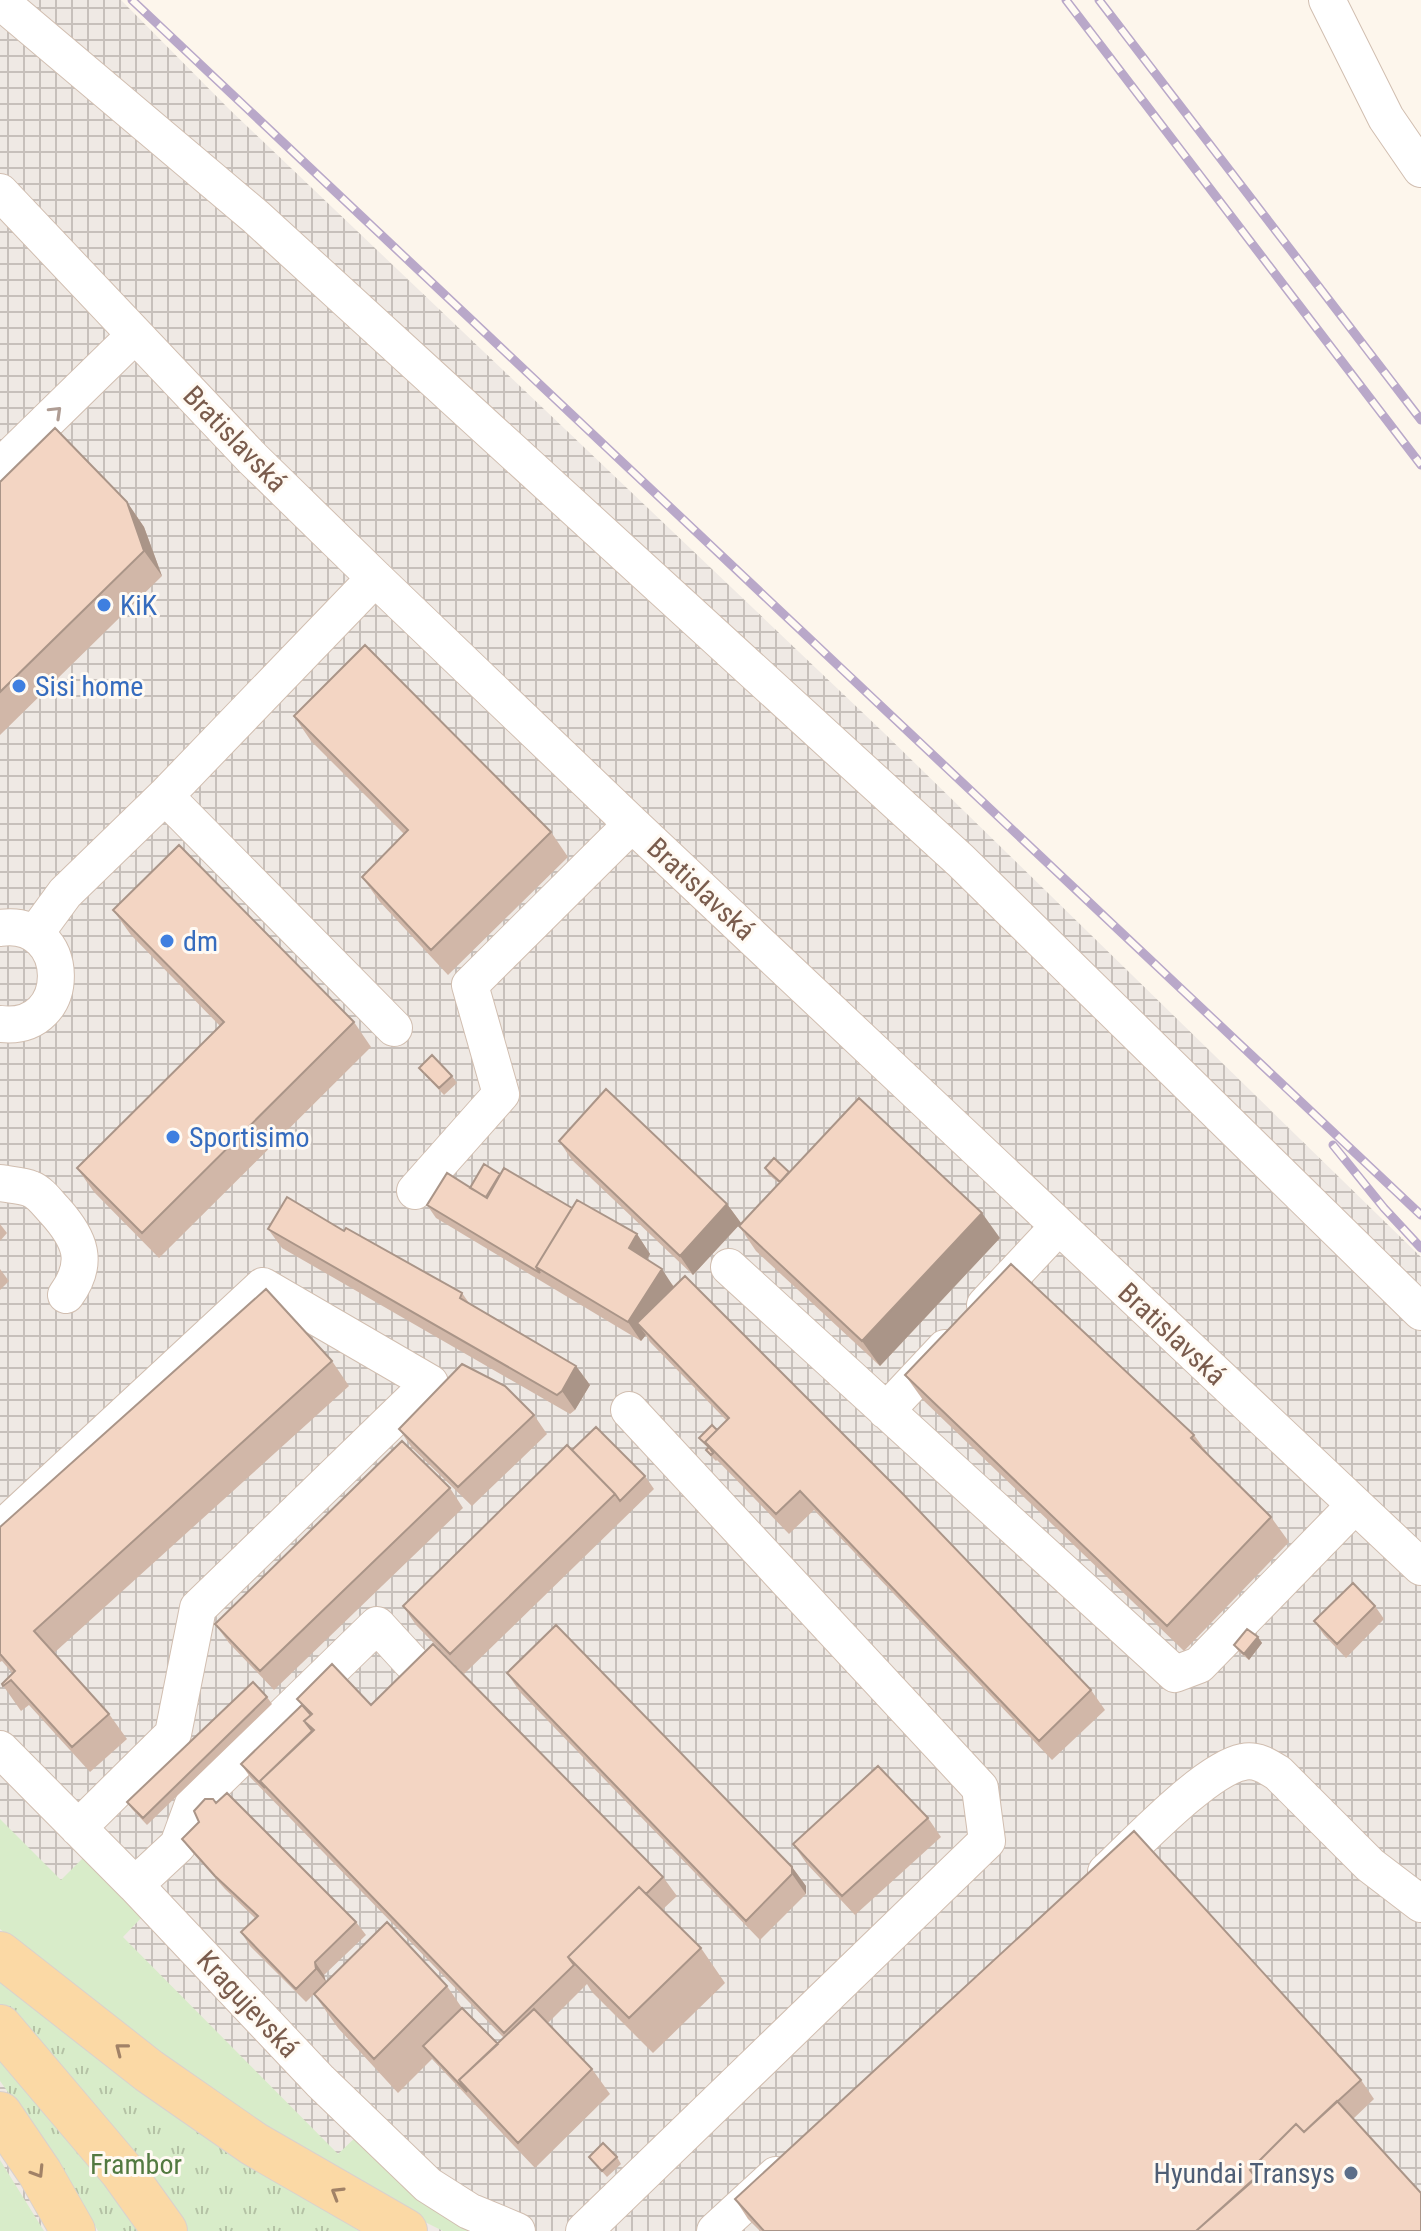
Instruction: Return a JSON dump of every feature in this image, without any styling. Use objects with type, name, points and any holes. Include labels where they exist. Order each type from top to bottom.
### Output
[{"type":"main road","points":[[0,1954],[149,2071],[243,2136],[405,2231]]},
{"type":"main road","points":[[0,2027],[122,2171],[165,2231]]},
{"type":"main road","points":[[0,2114],[40,2173],[73,2231]]},
{"type":"street","points":[[1327,0],[1386,118],[1421,169]]},
{"type":"street","points":[[0,1],[256,217],[961,861],[1421,1312]]},
{"type":"street","name":"Bratislavská","points":[[0,192],[252,458],[375,578],[1421,1567]]},
{"type":"street","points":[[0,467],[135,335]]},
{"type":"street","points":[[35,934],[65,893],[165,796],[375,578]]},
{"type":"street","points":[[165,796],[394,1028]]},
{"type":"street","points":[[415,1191],[501,1094],[470,985],[632,824]]},
{"type":"street","points":[[0,928],[20,928],[35,934],[47,945],[58,975],[55,992],[38,1016],[24,1023],[0,1024]]},
{"type":"street","points":[[0,1183],[31,1189],[39,1194],[73,1232],[77,1241],[73,1283]]},
{"type":"street","points":[[886,1411],[1058,1227]]},
{"type":"street","points":[[729,1267],[1175,1674],[1199,1665],[1355,1505]]},
{"type":"street","points":[[0,1530],[263,1286],[430,1383],[198,1608],[173,1734],[78,1828]]},
{"type":"street","points":[[584,2231],[987,1841],[980,1788],[629,1410]]},
{"type":"street","points":[[135,1885],[178,1845],[193,1804],[377,1625],[422,1674]]},
{"type":"street","name":"Kragujevská","points":[[0,1749],[135,1885],[320,2081],[428,2185],[469,2211],[517,2231]]},
{"type":"street","points":[[1080,1896],[1207,1779],[1244,1761],[1260,1762],[1278,1773],[1370,1865],[1421,1904]]},
{"type":"street","points":[[715,2231],[804,2149]]},
{"type":"shaded area","points":[[0,0],[121,0],[229,109],[882,731],[1421,1257],[1421,2231],[0,2231]]},
{"type":"green space","points":[[0,1819],[61,1880],[83,1858],[142,1917],[123,1937],[338,2154],[358,2135],[486,2231],[443,2231],[407,2213],[203,2088],[0,1929]]},
{"type":"green space","name":"Frambor","points":[[0,1976],[185,2119],[359,2231],[98,2231],[68,2177],[0,2081]]},
{"type":"green space","points":[[0,2160],[44,2231],[0,2231]]},
{"type":"building","points":[[55,428],[127,502],[144,551],[0,692],[0,482]]},
{"type":"building","points":[[365,645],[551,832],[431,950],[362,877],[408,830],[294,716]]},
{"type":"building","points":[[179,845],[354,1022],[142,1233],[77,1168],[224,1022],[113,910]]},
{"type":"building","points":[[432,1055],[452,1076],[439,1088],[419,1068]]},
{"type":"building","points":[[606,1089],[727,1204],[680,1256],[559,1141]]},
{"type":"building","points":[[859,1098],[982,1213],[862,1341],[739,1226]]},
{"type":"building","points":[[774,1158],[789,1172],[780,1182],[765,1168]]},
{"type":"building","points":[[484,1164],[500,1174],[486,1197],[470,1188]]},
{"type":"building","points":[[504,1168],[572,1208],[536,1267],[540,1273],[427,1205],[447,1173],[487,1198]]},
{"type":"building","points":[[287,1197],[462,1293],[460,1298],[576,1366],[562,1391],[557,1395],[268,1229]]},
{"type":"building","points":[[577,1200],[637,1234],[629,1248],[662,1269],[628,1322],[536,1267]]},
{"type":"building","points":[[1011,1264],[1194,1435],[1191,1438],[1271,1517],[1167,1626],[905,1375]]},
{"type":"building","points":[[685,1276],[901,1492],[1091,1690],[1039,1741],[800,1491],[776,1514],[705,1442],[729,1418],[637,1323]]},
{"type":"building","points":[[266,1289],[332,1361],[34,1631],[109,1714],[72,1747],[11,1680],[2,1684],[15,1671],[0,1654],[0,1527]]},
{"type":"building","points":[[462,1364],[505,1386],[534,1415],[458,1487],[399,1429]]},
{"type":"building","points":[[712,1425],[717,1430],[705,1442],[709,1447],[699,1438]]},
{"type":"building","points":[[596,1427],[645,1476],[620,1501],[572,1450]]},
{"type":"building","points":[[402,1441],[450,1488],[260,1671],[215,1624]]},
{"type":"building","points":[[567,1445],[615,1494],[450,1654],[403,1606]]},
{"type":"building","points":[[1353,1583],[1375,1606],[1337,1644],[1314,1621]]},
{"type":"building","points":[[556,1625],[792,1867],[792,1874],[746,1921],[507,1673]]},
{"type":"building","points":[[1247,1629],[1258,1637],[1244,1654],[1234,1645]]},
{"type":"building","points":[[433,1644],[663,1877],[646,1894],[639,1887],[568,1957],[574,1965],[504,2033],[260,1781],[314,1730],[304,1721],[312,1714],[297,1699],[332,1664],[371,1705]]},
{"type":"building","points":[[253,1682],[267,1697],[143,1818],[127,1802]]},
{"type":"building","points":[[302,1705],[311,1715],[304,1721],[312,1731],[260,1781],[265,1788],[241,1764]]},
{"type":"building","points":[[878,1766],[928,1818],[842,1896],[793,1844]]},
{"type":"building","points":[[227,1793],[356,1922],[315,1962],[316,1969],[296,1989],[241,1932],[258,1916],[215,1876],[182,1839],[199,1822],[194,1811],[205,1799],[213,1799],[216,1803]]},
{"type":"building","points":[[1134,1831],[1361,2080],[1304,2132],[1296,2124],[1250,2170],[1256,2178],[1196,2231],[764,2231],[735,2199]]},
{"type":"building","points":[[639,1887],[701,1948],[629,2018],[568,1957]]},
{"type":"building","points":[[387,1922],[447,1986],[374,2059],[314,1994]]},
{"type":"building","points":[[462,2008],[498,2044],[459,2080],[467,2092],[423,2046]]},
{"type":"building","points":[[534,2009],[592,2069],[518,2143],[459,2080]]},
{"type":"building","points":[[1337,2101],[1421,2193],[1421,2231],[1196,2231],[1256,2177],[1250,2170],[1296,2124],[1304,2132]]},
{"type":"building","points":[[603,2143],[617,2157],[602,2171],[589,2157]]},
{"type":"railway","points":[[132,0],[1421,1215]]},
{"type":"railway","points":[[1066,0],[1421,465]]},
{"type":"railway","points":[[1099,0],[1421,420]]},
{"type":"railway","points":[[1333,1145],[1421,1248]]},
{"type":"place","name":"KiK","points":[[104,605]]},
{"type":"place","name":"Sisi home","points":[[19,686]]},
{"type":"place","name":"dm","points":[[167,941]]},
{"type":"place","name":"Sportisimo","points":[[173,1137]]},
{"type":"place","name":"Hyundai Transys","points":[[1351,2173]]}]
